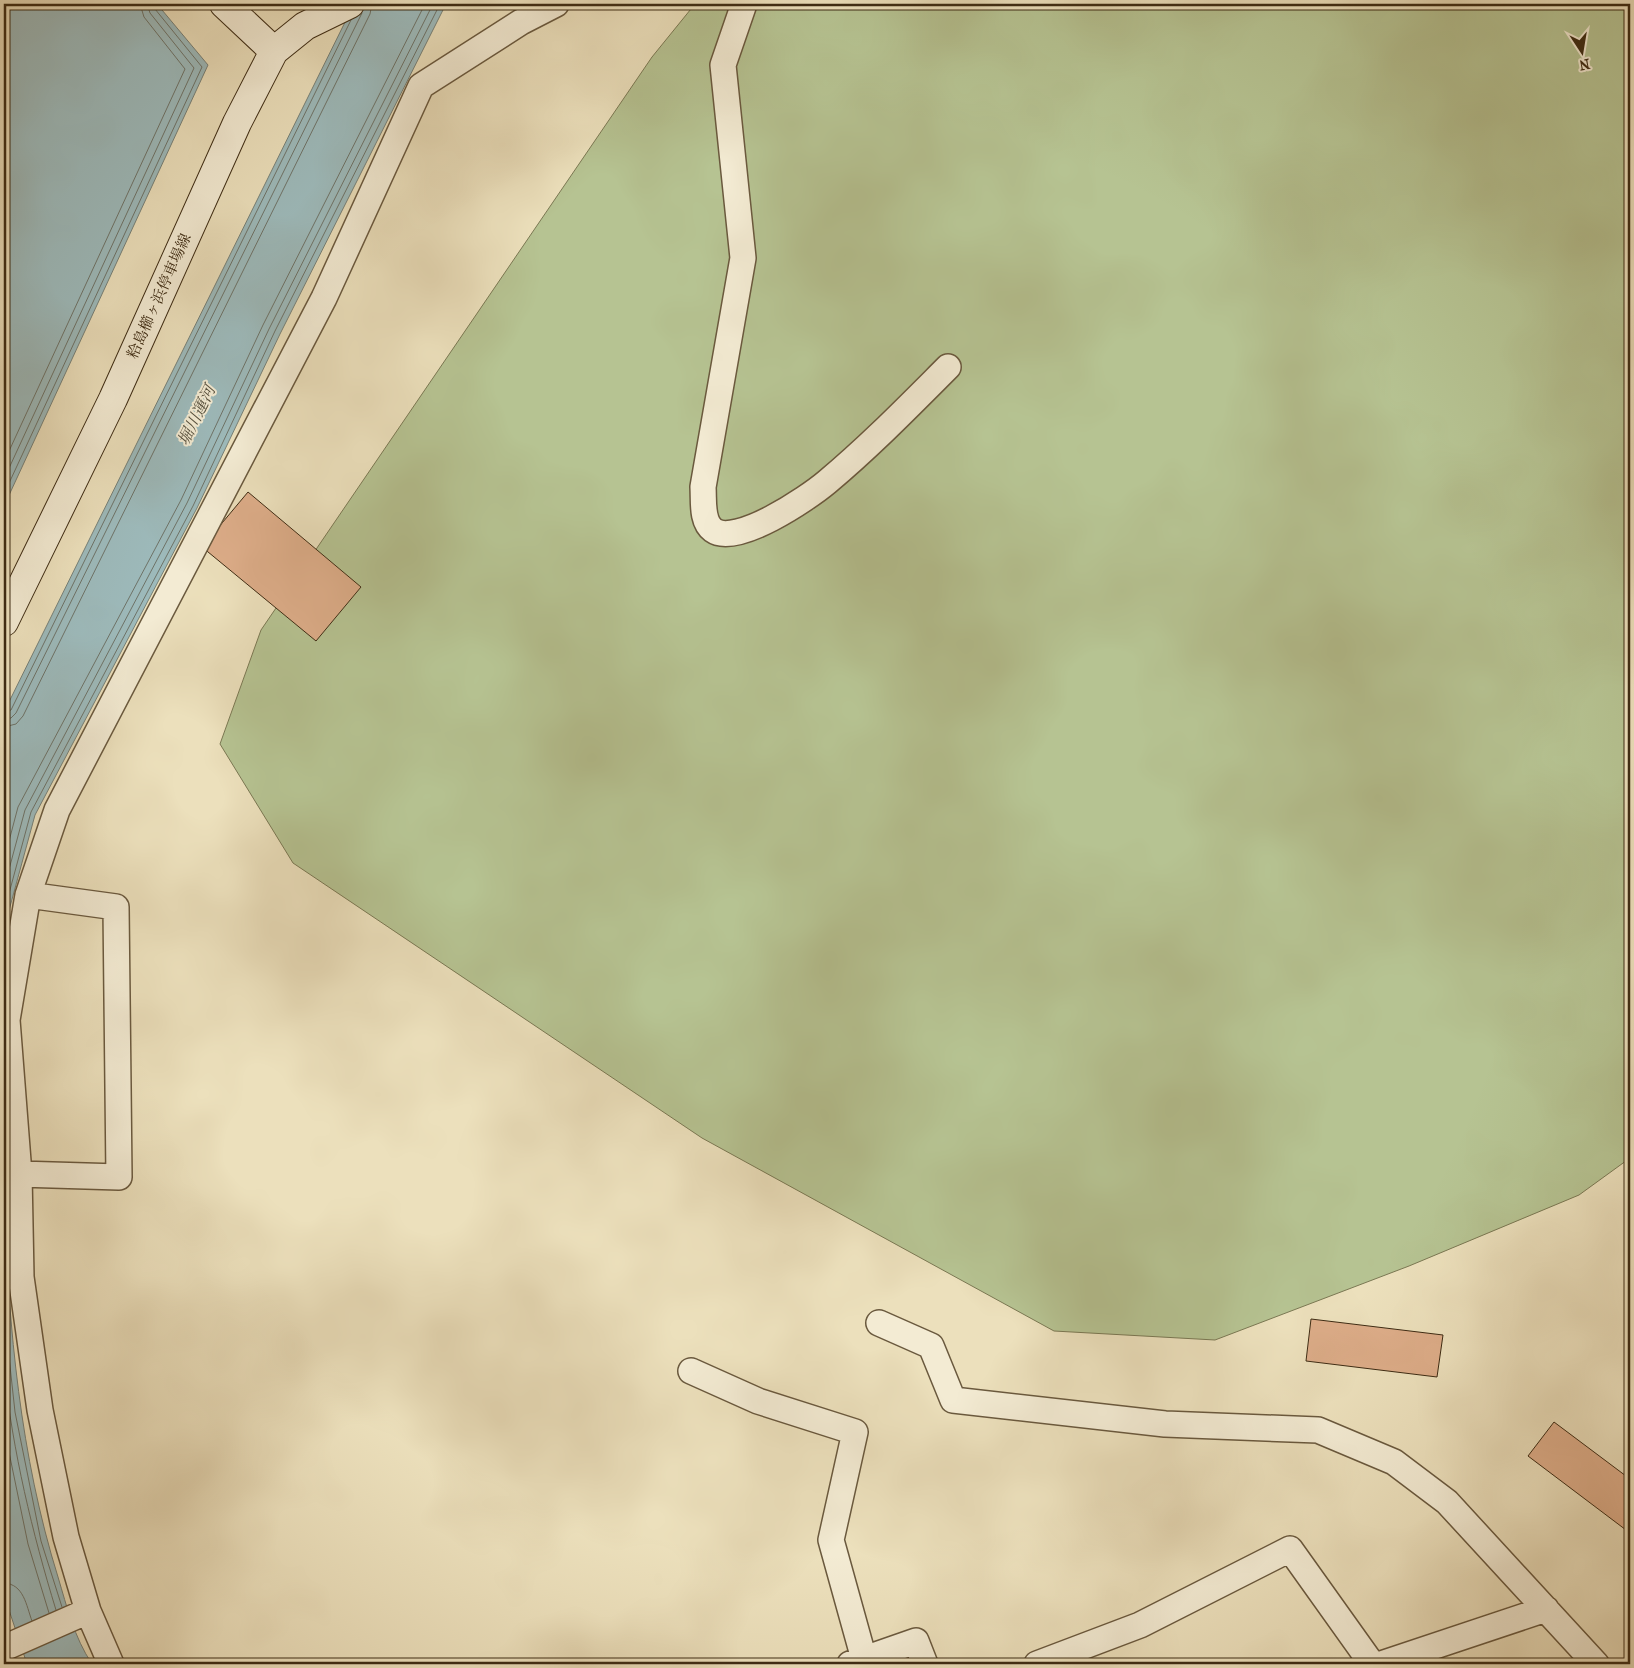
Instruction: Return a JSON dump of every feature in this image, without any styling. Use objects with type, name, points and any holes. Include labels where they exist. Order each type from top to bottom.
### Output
[{"type":"main road","points":[[224,4],[274,50]]},
{"type":"main road","name":"粭島櫛ヶ浜停車場線","points":[[4,622],[113,399],[237,123],[274,50],[305,26],[350,4]]},
{"type":"street","points":[[110,1664],[82,1613],[40,1410],[21,1277],[18,1174],[7,1020],[28,895],[57,810],[324,298],[421,86],[521,22],[556,4]]},
{"type":"street","points":[[744,4],[723,65],[743,258],[703,487],[705,519],[713,530],[730,535],[758,526],[826,483],[948,367]]},
{"type":"street","points":[[18,1174],[119,1177],[116,906],[28,895]]},
{"type":"street","points":[[879,1323],[931,1346],[953,1400],[1165,1424],[1318,1430],[1394,1462],[1447,1502],[1596,1664]]},
{"type":"street","points":[[691,1371],[758,1401],[855,1432],[831,1540],[857,1662],[916,1641],[925,1664]]},
{"type":"street","points":[[1037,1664],[1140,1626],[1290,1549],[1372,1664]]},
{"type":"street","points":[[1381,1664],[1546,1609]]},
{"type":"street","points":[[5,1648],[82,1613]]},
{"type":"green space","points":[[695,4],[1630,4],[1630,1158],[1579,1195],[1409,1266],[1215,1340],[1054,1331],[702,1138],[293,863],[220,744],[261,630],[652,57]]},
{"type":"water","points":[[12,4],[157,4],[208,65],[4,506],[4,7]]},
{"type":"water","name":"堀川運河","points":[[354,4],[446,4],[280,334],[197,508],[35,815],[8,914],[4,950],[4,712]]},
{"type":"water","points":[[4,1203],[13,1345],[34,1485],[68,1611],[80,1643],[92,1664],[27,1664],[4,1595]]},
{"type":"building","points":[[248,492],[361,587],[316,641],[202,547]]},
{"type":"building","points":[[1311,1319],[1443,1335],[1437,1377],[1306,1361]]},
{"type":"building","points":[[1554,1422],[1630,1479],[1630,1533],[1528,1456]]}]
